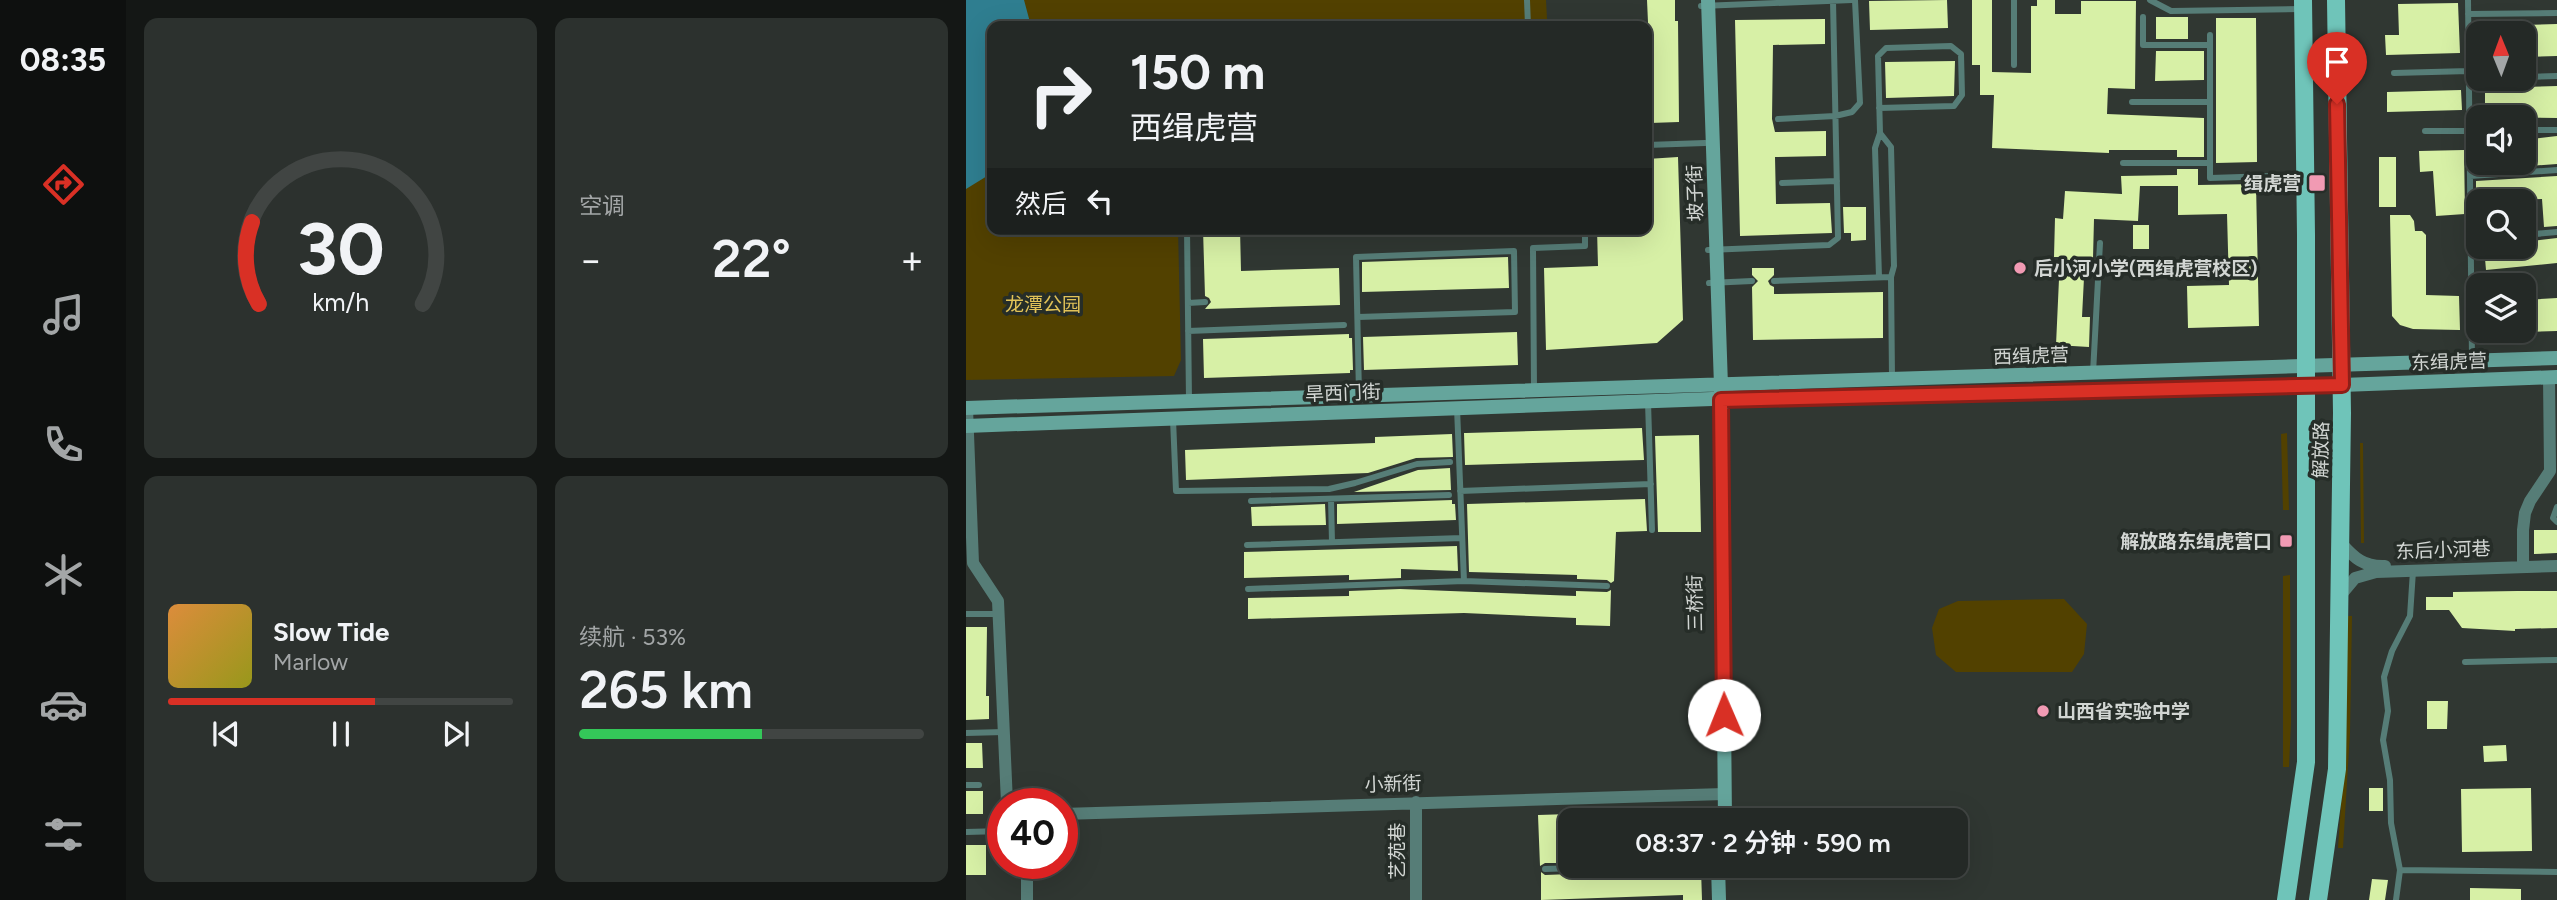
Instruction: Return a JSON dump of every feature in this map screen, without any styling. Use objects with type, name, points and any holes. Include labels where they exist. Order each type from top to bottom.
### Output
[{"type":"main road","name":"解放路","points":[[2318,900],[2337,769],[2342,365],[2336,0]]},
{"type":"main road","name":"坡子街","points":[[1705,3],[1705,143],[1712,249]]},
{"type":"main road","name":"坡子街","points":[[1705,3],[1717,393]]},
{"type":"main road","name":"解放路","points":[[2286,900],[2306,762],[2306,175],[2303,5]]},
{"type":"main road","name":"西缉虎营","points":[[1717,393],[1892,380],[2557,358]]},
{"type":"main road","name":"东缉虎营","points":[[2342,385],[2553,377]]},
{"type":"main road","name":"西缉虎营","points":[[1717,393],[2342,385]]},
{"type":"main road","name":"旱西门街","points":[[966,408],[1534,391],[1717,393]]},
{"type":"main road","name":"旱西门街","points":[[967,426],[1648,402],[1717,393]]},
{"type":"main road","name":"三桥街","points":[[1717,393],[1718,808]]},
{"type":"main road","name":"三桥街","points":[[1720,794],[1723,808]]},
{"type":"main road","points":[[1718,878],[1719,900]]},
{"type":"main road","points":[[1726,878],[1727,900]]},
{"type":"street","points":[[2523,564],[2525,513],[2550,471],[2553,377]]},
{"type":"street","points":[[966,408],[969,554],[998,601],[1006,788]]},
{"type":"street","name":"东后小河巷","points":[[2341,542],[2355,559],[2376,566],[2557,564]]},
{"type":"street","name":"东后小河巷","points":[[2340,596],[2355,578],[2376,572],[2523,564]]},
{"type":"street","name":"小新街","points":[[1078,813],[1720,794]]},
{"type":"street","name":"艺苑巷","points":[[1416,802],[1416,900]]},
{"type":"street","points":[[1027,879],[1027,900]]},
{"type":"lane","points":[[1527,0],[1528,21]]},
{"type":"lane","points":[[1705,3],[1853,0],[1860,103],[1852,112],[1835,116],[1778,119]]},
{"type":"lane","points":[[2014,0],[2014,65]]},
{"type":"lane","points":[[2150,0],[2171,11],[2303,5]]},
{"type":"lane","points":[[2468,0],[2468,21]]},
{"type":"lane","points":[[1712,249],[1829,245],[1838,238],[1833,1]]},
{"type":"lane","points":[[2468,14],[2557,13]]},
{"type":"lane","points":[[2143,17],[2143,45],[2210,45]]},
{"type":"lane","points":[[2210,35],[2210,178],[2306,175]]},
{"type":"lane","points":[[1879,107],[1954,106],[1962,95],[1961,54],[1951,46],[1886,48],[1878,56],[1879,107],[1880,133],[1875,148],[1879,277]]},
{"type":"lane","points":[[2394,73],[2466,74]]},
{"type":"lane","points":[[2536,77],[2557,76]]},
{"type":"lane","points":[[2132,102],[2210,102]]},
{"type":"lane","points":[[2536,130],[2557,130]]},
{"type":"lane","points":[[2425,131],[2466,132]]},
{"type":"lane","points":[[1880,133],[1891,147],[1894,266],[1891,277],[1892,380]]},
{"type":"lane","points":[[1652,145],[1705,143]]},
{"type":"lane","points":[[2123,163],[2210,163]]},
{"type":"lane","points":[[2471,189],[2470,176],[2557,170]]},
{"type":"lane","points":[[1782,183],[1836,181]]},
{"type":"lane","points":[[2536,234],[2557,232]]},
{"type":"lane","points":[[1187,235],[1189,401]]},
{"type":"lane","points":[[1534,391],[1533,248],[1585,246],[1585,235]]},
{"type":"lane","points":[[2093,373],[2100,243]]},
{"type":"lane","points":[[1358,317],[1515,312],[1514,251],[1356,257],[1359,396]]},
{"type":"lane","points":[[2472,361],[2474,259]]},
{"type":"lane","points":[[1774,281],[1891,277]]},
{"type":"lane","points":[[1713,282],[1752,281]]},
{"type":"lane","points":[[1188,303],[1205,302]]},
{"type":"lane","points":[[1188,331],[1345,325]]},
{"type":"lane","points":[[1648,402],[1652,530]]},
{"type":"lane","points":[[1457,408],[1464,581]]},
{"type":"lane","points":[[1173,419],[1176,491],[1329,489],[1417,464],[1450,462]]},
{"type":"lane","points":[[1460,491],[1651,484]]},
{"type":"lane","points":[[1251,501],[1449,495]]},
{"type":"lane","points":[[1331,499],[1332,542]]},
{"type":"lane","points":[[2557,507],[2553,518],[2557,522]]},
{"type":"lane","points":[[1247,545],[1462,538]]},
{"type":"lane","points":[[2396,900],[2400,870],[2391,823],[2390,780],[2384,740],[2388,711],[2384,677],[2392,651],[2410,616],[2413,570]]},
{"type":"lane","points":[[1248,589],[1464,581],[1607,586]]},
{"type":"lane","points":[[966,614],[999,614]]},
{"type":"lane","points":[[2465,662],[2557,660]]},
{"type":"lane","points":[[966,733],[1004,732]]},
{"type":"lane","points":[[966,785],[979,785]]},
{"type":"lane","points":[[966,832],[987,831]]},
{"type":"lane","points":[[1545,869],[1558,869]]},
{"type":"lane","points":[[2400,870],[2557,872]]},
{"type":"green space","name":"龙潭公园","points":[[966,0],[1546,0],[1547,19],[1536,21],[987,21],[987,235],[1178,235],[1181,360],[1174,376],[966,380]]},
{"type":"green space","points":[[2287,433],[2289,510],[2283,510],[2281,434]]},
{"type":"green space","points":[[2360,443],[2363,443],[2364,543],[2361,543]]},
{"type":"green space","points":[[2290,575],[2291,722],[2289,767],[2283,767],[2283,576]]},
{"type":"green space","points":[[2064,599],[2087,624],[2084,654],[2072,672],[1956,672],[1936,655],[1932,628],[1939,609],[1958,601]]},
{"type":"green space","points":[[2347,616],[2352,616],[2350,733],[2343,848],[2338,848],[2346,733]]},
{"type":"water","points":[[966,0],[1024,0],[1030,21],[987,21],[987,176],[966,189]]},
{"type":"building","points":[[1647,0],[1675,0],[1675,21],[1678,21],[1679,122],[1652,123],[1652,21],[1648,21]]},
{"type":"building","points":[[1947,0],[1948,28],[1870,30],[1869,1]]},
{"type":"building","points":[[1972,0],[1992,0],[1992,72],[2031,73],[2031,6],[2037,6],[2037,0],[2055,0],[2055,14],[2081,14],[2081,1],[2136,1],[2135,89],[2108,88],[2107,114],[2204,118],[2204,157],[2177,157],[2177,150],[2109,150],[2109,153],[1992,148],[1994,95],[1980,95],[1980,65],[1972,65]]},
{"type":"building","points":[[2458,3],[2460,53],[2386,55],[2385,35],[2399,35],[2398,4]]},
{"type":"building","points":[[2156,17],[2188,17],[2188,39],[2156,39]]},
{"type":"building","points":[[2216,18],[2256,18],[2257,162],[2216,163]]},
{"type":"building","points":[[1825,19],[1825,44],[1773,45],[1772,119],[1775,132],[1826,131],[1826,156],[1775,157],[1776,204],[1830,203],[1832,233],[1740,236],[1735,20]]},
{"type":"building","points":[[2557,24],[2557,56],[2536,57],[2536,25]]},
{"type":"building","points":[[2156,51],[2204,51],[2204,80],[2155,81]]},
{"type":"building","points":[[1955,61],[1954,96],[1886,98],[1885,62]]},
{"type":"building","points":[[2557,86],[2557,118],[2536,118],[2536,105],[2485,105],[2485,91],[2536,91],[2536,87]]},
{"type":"building","points":[[2461,90],[2462,110],[2387,112],[2387,92]]},
{"type":"building","points":[[2557,136],[2557,164],[2536,166],[2536,139]]},
{"type":"building","points":[[2464,150],[2465,214],[2436,216],[2433,171],[2420,172],[2419,151]]},
{"type":"building","points":[[1678,157],[1683,320],[1657,343],[1546,350],[1544,268],[1598,266],[1597,235],[1652,235],[1652,159]]},
{"type":"building","points":[[2379,157],[2396,157],[2396,207],[2379,207]]},
{"type":"building","points":[[2177,169],[2198,169],[2198,185],[2256,184],[2259,326],[2188,328],[2187,286],[2229,285],[2227,214],[2178,215],[2178,186],[2140,186],[2138,221],[2094,219],[2093,258],[2085,258],[2082,317],[2090,317],[2089,347],[2056,345],[2060,257],[2054,257],[2055,218],[2063,219],[2065,191],[2122,194],[2121,176],[2177,175]]},
{"type":"building","points":[[2557,176],[2557,226],[2544,227],[2542,199],[2536,199],[2536,189],[2476,189],[2476,181]]},
{"type":"building","points":[[1843,207],[1866,207],[1866,240],[1851,241],[1851,233],[1844,233]]},
{"type":"building","points":[[2390,215],[2410,215],[2415,231],[2422,231],[2426,235],[2426,295],[2459,296],[2460,330],[2413,329],[2400,325],[2392,316]]},
{"type":"building","points":[[2133,225],[2149,225],[2149,249],[2133,249]]},
{"type":"building","points":[[1203,235],[1240,235],[1241,271],[1339,268],[1340,305],[1205,309],[1211,302],[1205,296]]},
{"type":"building","points":[[2557,238],[2557,263],[2486,270],[2485,259],[2536,259],[2536,241]]},
{"type":"building","points":[[1508,257],[1509,288],[1362,292],[1362,262]]},
{"type":"building","points":[[1752,268],[1774,268],[1774,275],[1768,281],[1774,287],[1774,294],[1883,292],[1883,338],[1753,340],[1752,287],[1758,281],[1752,275]]},
{"type":"building","points":[[2557,298],[2557,331],[2536,332],[2536,299]]},
{"type":"building","points":[[1517,332],[1518,365],[1364,370],[1363,337]]},
{"type":"building","points":[[1349,334],[1349,338],[1352,338],[1353,370],[1350,370],[1350,373],[1204,378],[1203,339]]},
{"type":"building","points":[[1642,428],[1644,460],[1465,465],[1464,433]]},
{"type":"building","points":[[1452,434],[1453,457],[1416,458],[1368,473],[1186,480],[1185,450],[1375,443],[1375,437]]},
{"type":"building","points":[[1699,435],[1701,532],[1658,532],[1655,436]]},
{"type":"building","points":[[1450,468],[1451,490],[1354,492],[1418,470]]},
{"type":"building","points":[[1645,499],[1647,531],[1616,532],[1614,581],[1611,583],[1607,580],[1577,579],[1577,575],[1469,572],[1467,504]]},
{"type":"building","points":[[1452,500],[1452,504],[1455,504],[1456,520],[1337,524],[1337,504]]},
{"type":"building","points":[[1325,504],[1326,525],[1252,526],[1251,507]]},
{"type":"building","points":[[2534,530],[2557,530],[2557,553],[2534,554]]},
{"type":"building","points":[[1457,546],[1458,571],[1401,569],[1401,578],[1349,580],[1349,575],[1244,578],[1244,552]]},
{"type":"building","points":[[1400,589],[1576,596],[1576,591],[1611,590],[1610,626],[1576,625],[1576,618],[1464,613],[1248,619],[1248,598],[1349,596],[1349,591]]},
{"type":"building","points":[[2557,591],[2557,628],[2515,631],[2462,628],[2449,610],[2426,610],[2426,597],[2453,597],[2453,592]]},
{"type":"building","points":[[966,627],[987,627],[986,696],[989,696],[989,719],[966,720]]},
{"type":"building","points":[[2427,701],[2448,701],[2447,729],[2427,729]]},
{"type":"building","points":[[966,743],[982,743],[983,768],[966,768]]},
{"type":"building","points":[[2506,745],[2507,761],[2484,762],[2483,746]]},
{"type":"building","points":[[2369,788],[2383,788],[2383,811],[2369,811]]},
{"type":"building","points":[[2531,788],[2532,851],[2462,852],[2461,789]]},
{"type":"building","points":[[966,791],[983,791],[983,814],[966,814]]},
{"type":"building","points":[[1558,814],[1558,863],[1545,863],[1540,866],[1538,815]]},
{"type":"building","points":[[966,845],[986,845],[986,875],[966,875]]},
{"type":"building","points":[[1541,872],[1545,875],[1558,874],[1558,878],[1701,878],[1702,900],[1683,900],[1683,895],[1541,900]]},
{"type":"building","points":[[2372,879],[2388,880],[2385,900],[2369,900]]},
{"type":"building","points":[[2470,888],[2521,889],[2521,900],[2470,900]]},
{"type":"place","name":"缉虎营","points":[[2317,183]]},
{"type":"place","name":"后小河小学(西缉虎营校区)","points":[[2020,268]]},
{"type":"place","name":"解放路东缉虎营口","points":[[2286,541]]},
{"type":"place","name":"山西省实验中学","points":[[2043,711]]},
{"type":"route","points":[[1724,715],[1721,400],[2342,385],[2337,104]]}]
